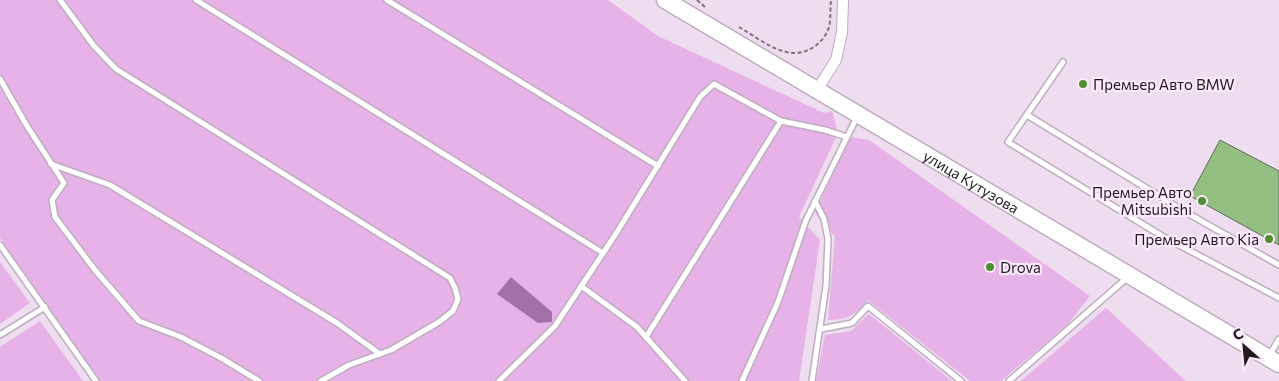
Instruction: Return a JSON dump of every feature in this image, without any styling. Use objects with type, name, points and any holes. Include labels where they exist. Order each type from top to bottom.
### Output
[{"type":"main road","name":"улица Кутузова","points":[[665,0],[1274,361]]},
{"type":"street","points":[[817,90],[836,60],[842,32],[843,0]]},
{"type":"lane","points":[[60,0],[94,46],[116,69],[450,278],[458,299],[453,311],[439,322],[390,350],[349,365],[321,381]]},
{"type":"lane","points":[[196,0],[603,253]]},
{"type":"lane","points":[[387,0],[658,166]]},
{"type":"lane","points":[[1063,62],[1008,142],[1162,236],[1279,298]]},
{"type":"lane","points":[[0,79],[27,126],[64,183],[52,200],[55,217],[95,270],[139,321],[182,337],[259,381]]},
{"type":"lane","points":[[499,381],[555,326],[603,253],[700,97],[714,84],[781,121],[825,130],[847,137]]},
{"type":"lane","points":[[742,381],[778,302],[806,220],[858,114]]},
{"type":"lane","points":[[1026,115],[1182,210],[1279,265]]},
{"type":"lane","points":[[646,337],[781,121]]},
{"type":"lane","points":[[51,164],[110,185],[337,323],[380,354]]},
{"type":"lane","points":[[812,381],[826,286],[828,239],[824,219],[815,201]]},
{"type":"lane","points":[[0,245],[96,381]]},
{"type":"lane","points":[[1009,381],[1130,275]]},
{"type":"lane","points":[[581,286],[637,327],[685,381]]},
{"type":"lane","points":[[820,329],[852,323],[868,306],[961,381]]},
{"type":"lane","points":[[0,327],[2,334],[45,307]]},
{"type":"lane","points":[[1274,361],[1279,339]]},
{"type":"path","points":[[698,0],[706,8]]},
{"type":"path","points":[[732,23],[783,52],[794,54],[805,52],[825,36],[829,25],[831,0]]},
{"type":"shaded area","points":[[0,0],[608,0],[658,36],[824,113],[832,111],[838,133],[799,217],[820,240],[799,381],[99,381],[0,238]]},
{"type":"shaded area","points":[[850,137],[869,140],[1090,296],[1068,324],[1001,381],[970,381],[868,300],[851,316],[828,320],[835,237],[815,213]]},
{"type":"shaded area","points":[[0,262],[30,303],[0,324]]},
{"type":"shaded area","points":[[511,277],[552,312],[552,322],[538,323],[497,294]]},
{"type":"shaded area","points":[[1106,308],[1186,381],[1021,381]]},
{"type":"shaded area","points":[[869,314],[952,381],[816,381],[825,335],[851,331]]},
{"type":"shaded area","points":[[40,321],[83,381],[0,381],[0,347]]},
{"type":"building","points":[[1220,140],[1279,171],[1279,245],[1190,196]]},
{"type":"place","name":"Премьер Авто BMW","points":[[1083,84]]},
{"type":"place","name":"Премьер Авто Mitsubishi","points":[[1202,201]]},
{"type":"place","name":"Премьер Авто Kia","points":[[1269,239]]},
{"type":"place","name":"Drova","points":[[990,267]]}]
